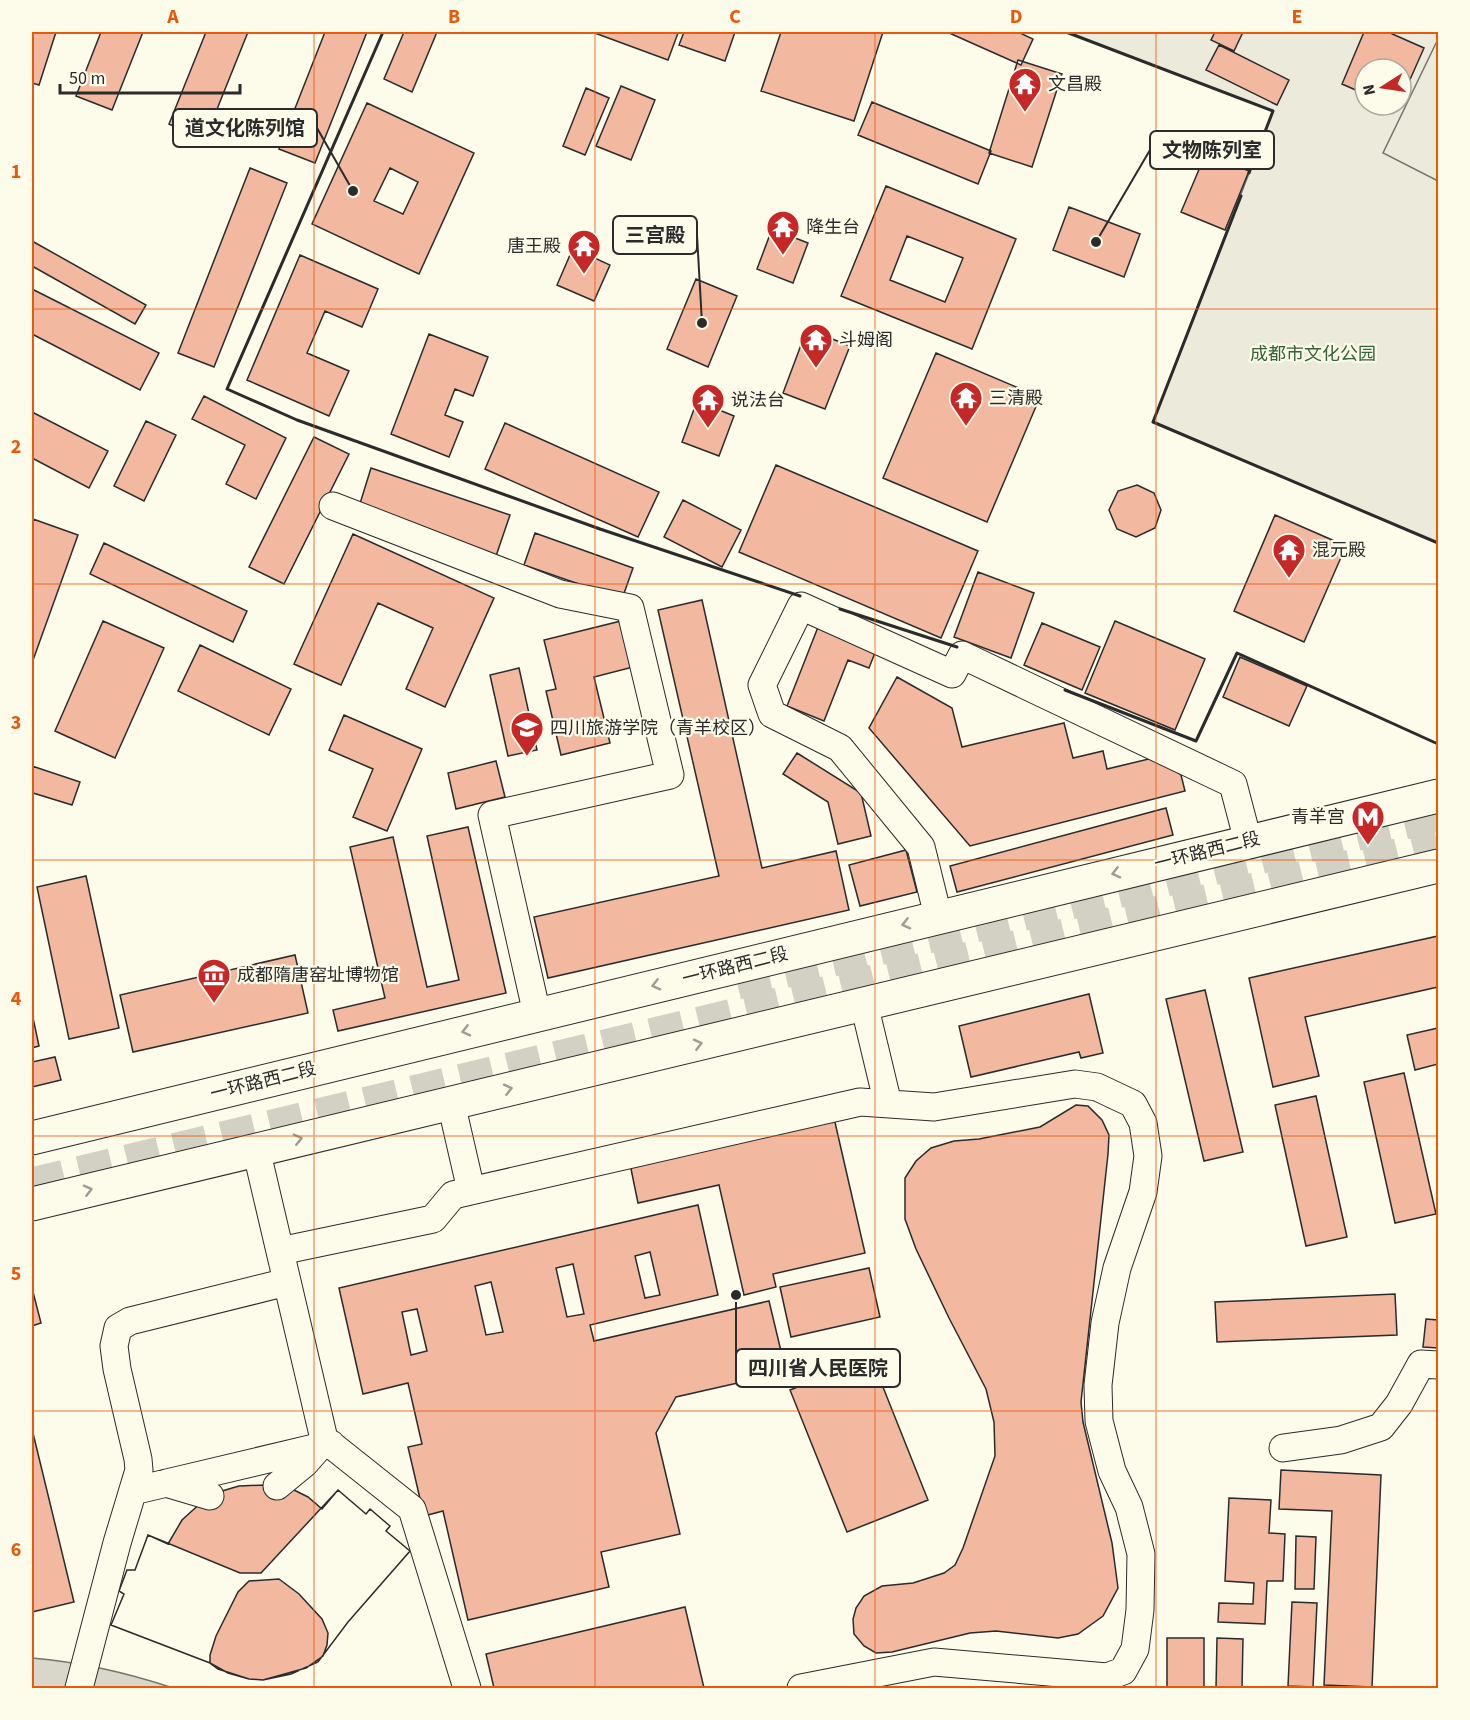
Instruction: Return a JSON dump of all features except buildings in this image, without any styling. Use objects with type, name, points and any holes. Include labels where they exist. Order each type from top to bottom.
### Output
[{"type":"main road","name":"一环路西二段","points":[[32,1138],[1438,796]]},
{"type":"main road","points":[[32,1204],[1438,866]]},
{"type":"lane","points":[[333,506],[560,594],[630,608],[670,775],[492,815],[537,1014]]},
{"type":"lane","points":[[938,916],[921,847],[840,748],[772,714],[762,685],[801,606],[952,674],[962,655],[1233,784],[1248,841]]},
{"type":"lane","points":[[864,1004],[888,1104]]},
{"type":"lane","points":[[280,1251],[433,1218],[453,1195],[471,1190],[708,1141],[860,1102],[934,1107],[1075,1084],[1097,1087],[1133,1104],[1143,1124],[1148,1156],[1143,1192],[1118,1268],[1106,1323],[1098,1385],[1099,1421],[1112,1471],[1129,1507],[1141,1554],[1140,1610],[1135,1649],[1123,1671],[1107,1677],[934,1662],[801,1689]]},
{"type":"lane","points":[[451,1103],[471,1190]]},
{"type":"lane","points":[[256,1149],[325,1445],[412,1509],[467,1689]]},
{"type":"lane","points":[[79,1689],[86,1655],[139,1470],[117,1369],[114,1346],[118,1328],[130,1321],[287,1282]]},
{"type":"lane","points":[[1284,1448],[1341,1440],[1381,1427],[1399,1404],[1420,1364],[1438,1365]]},
{"type":"lane","points":[[133,1491],[325,1445]]},
{"type":"lane","points":[[277,1486],[325,1445]]},
{"type":"lane","points":[[165,1483],[210,1496]]},
{"type":"green space","name":"成都市文化公园","points":[[1066,32],[1438,32],[1438,543],[1153,422],[1273,111]]},
{"type":"shaded area","points":[[1438,39],[1438,181],[1383,153],[1400,117],[1413,117],[1413,91]]},
{"type":"shaded area","points":[[32,1658],[103,1669],[173,1688],[32,1688]]},
{"type":"tunnel","points":[[737,983],[1438,815]]},
{"type":"tunnel","points":[[32,1184],[1438,845]]},
{"type":"wall","points":[[383,32],[227,389],[297,420],[600,529],[800,596]]},
{"type":"wall","points":[[1066,32],[1273,111],[1249,173]]},
{"type":"wall","points":[[1241,196],[1153,422],[1438,543]]},
{"type":"wall","points":[[840,609],[957,647]]},
{"type":"wall","points":[[1065,690],[1196,741],[1237,653],[1438,744]]},
{"type":"place","name":"文昌殿","points":[[1025,113]]},
{"type":"place","name":"道文化陈列馆","points":[[353,191]]},
{"type":"place","name":"文物陈列室","points":[[1096,242]]},
{"type":"place","name":"降生台","points":[[783,256]]},
{"type":"place","name":"唐王殿","points":[[584,275]]},
{"type":"place","name":"三宫殿","points":[[702,323]]},
{"type":"place","name":"斗姆阁","points":[[816,369]]},
{"type":"place","name":"三清殿","points":[[966,427]]},
{"type":"place","name":"说法台","points":[[708,429]]},
{"type":"place","name":"混元殿","points":[[1289,579]]},
{"type":"place","name":"四川旅游学院（青羊校区）","points":[[527,757]]},
{"type":"place","name":"青羊宫","points":[[1368,846]]},
{"type":"place","name":"成都隋唐窑址博物馆","points":[[214,1004]]},
{"type":"place","name":"四川省人民医院","points":[[736,1295]]}]
